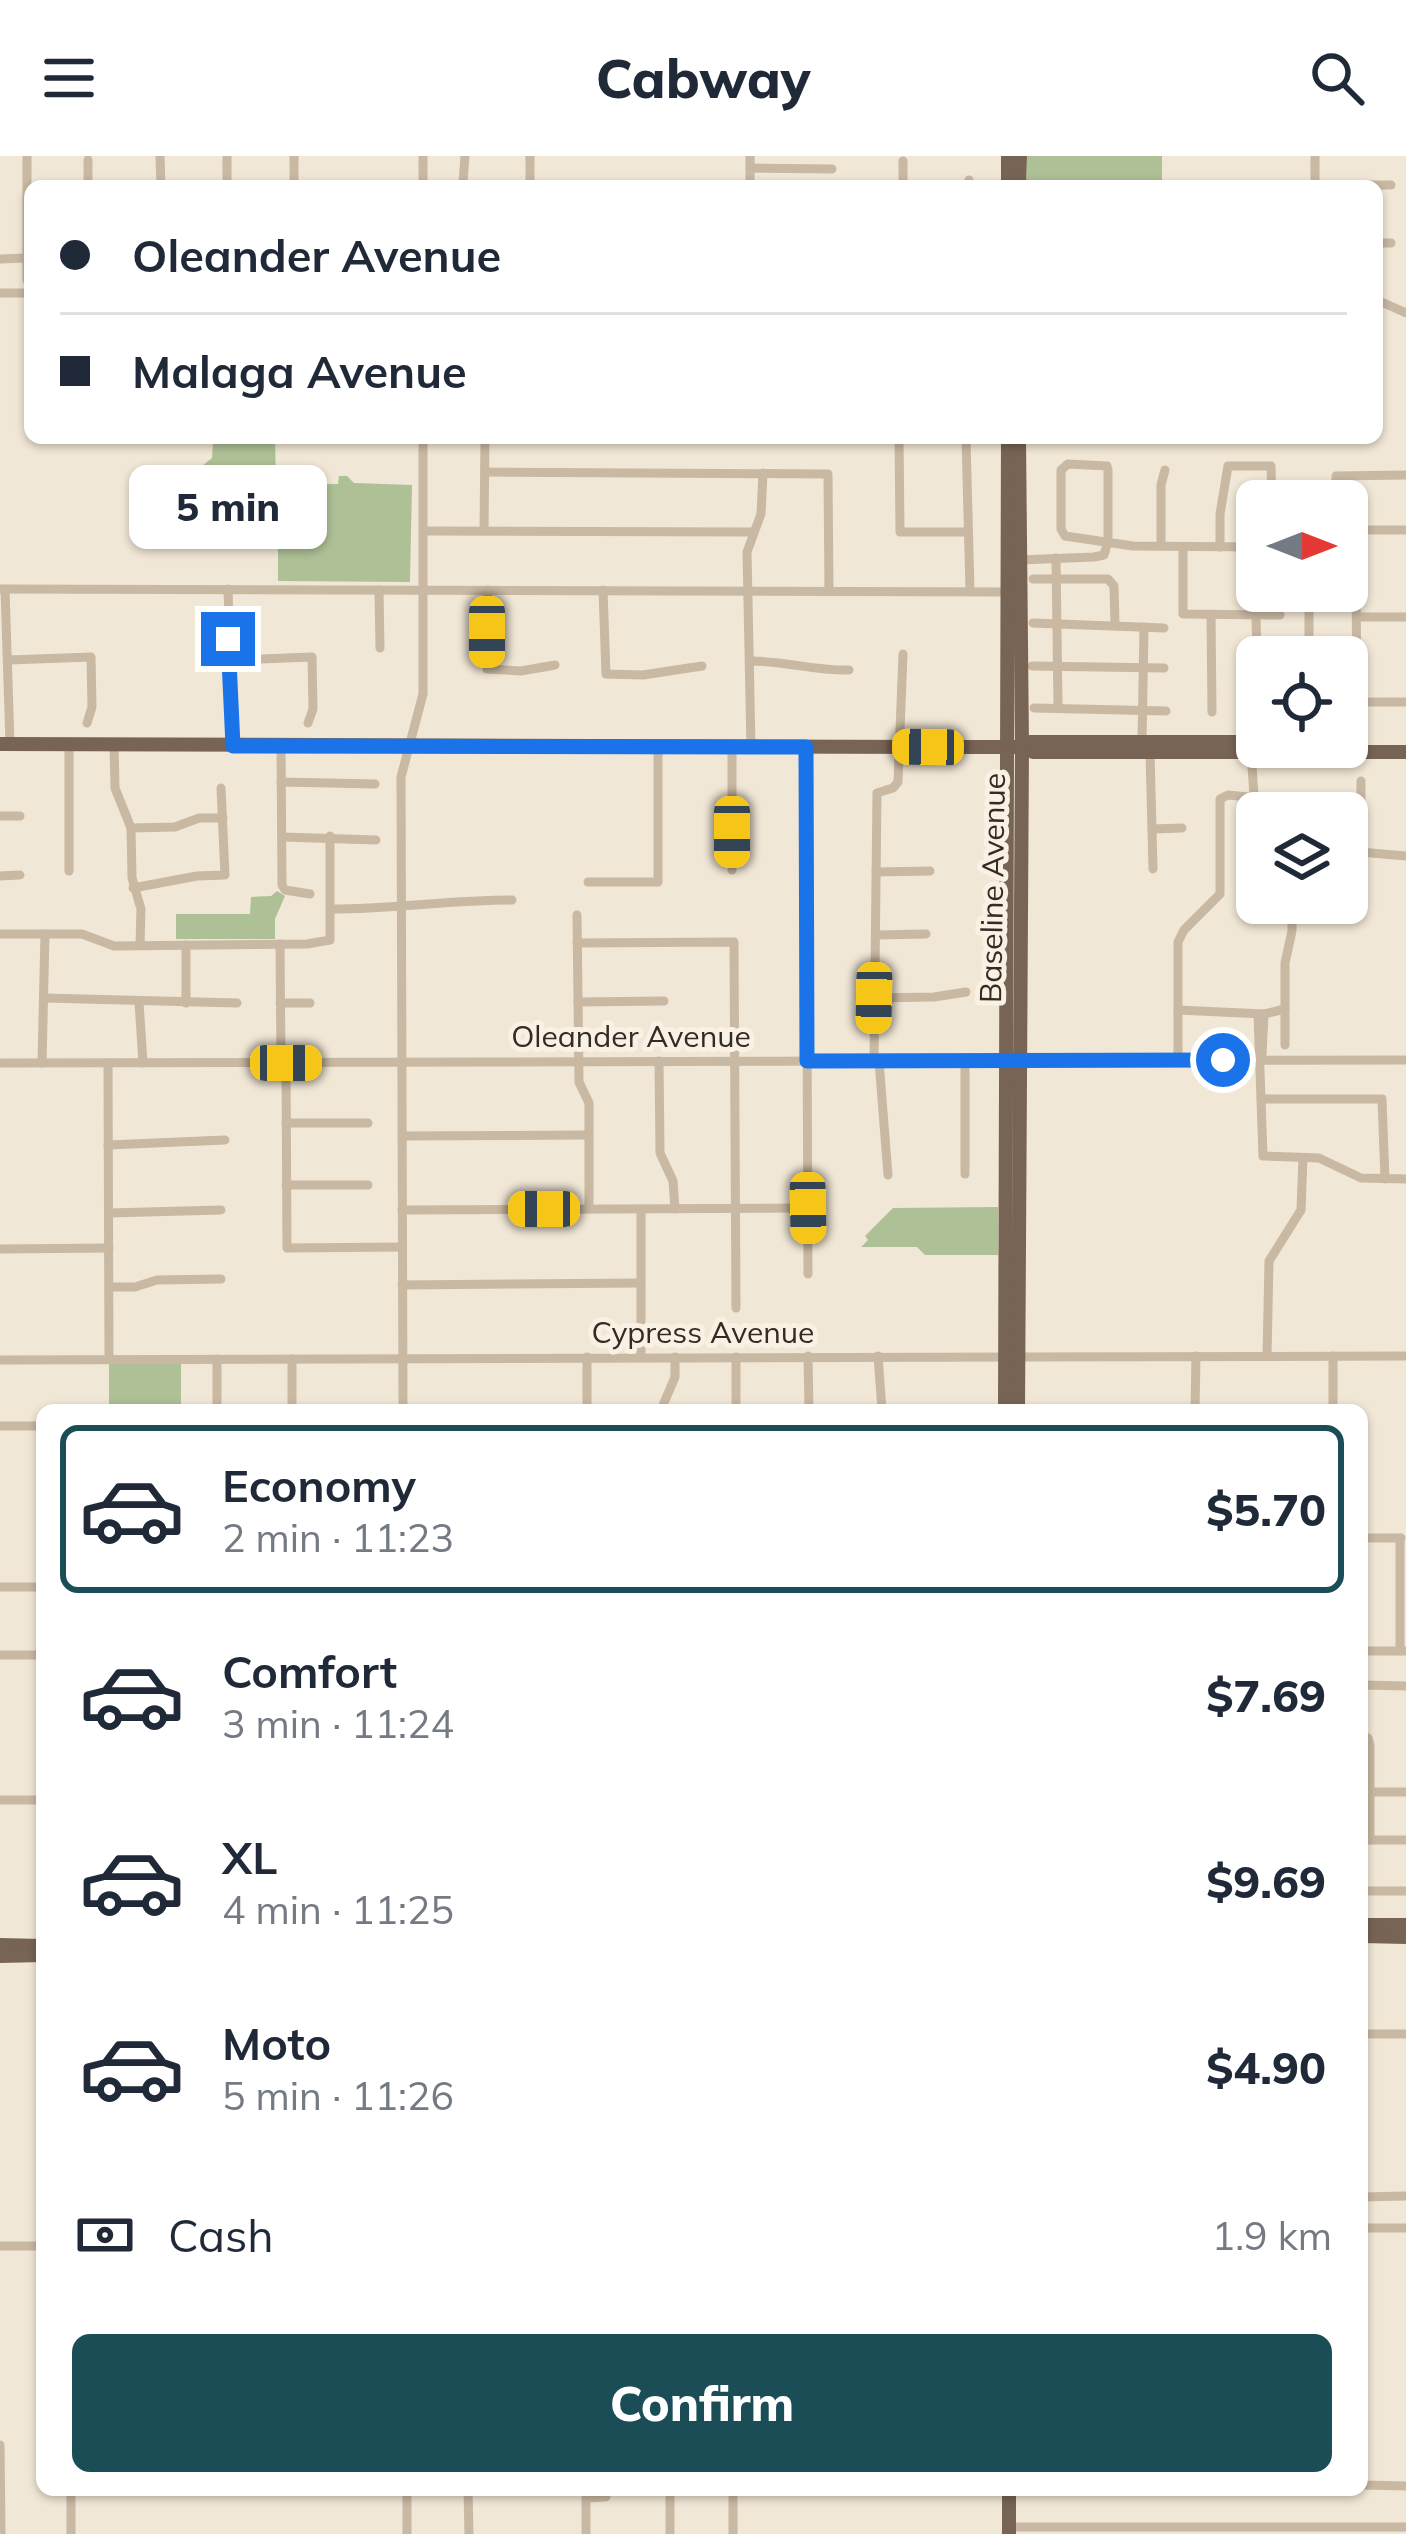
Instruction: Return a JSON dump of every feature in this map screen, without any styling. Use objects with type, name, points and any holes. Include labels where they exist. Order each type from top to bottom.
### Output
[{"type":"main road","name":"Baseline Avenue","points":[[1008,444],[1014,747]]},
{"type":"main road","name":"Baseline Avenue","points":[[1017,1404],[1012,1356],[1012,1060],[1019,444]]},
{"type":"main road","points":[[5,744],[1014,747],[1034,742],[1236,749]]},
{"type":"main road","points":[[1368,744],[1406,747]]},
{"type":"main road","points":[[1368,748],[1406,747]]},
{"type":"main road","name":"Baseline Avenue","points":[[1007,1404],[1012,1356]]},
{"type":"main road","points":[[1368,1925],[1406,1925]]},
{"type":"main road","points":[[1368,1936],[1406,1937]]},
{"type":"main road","points":[[0,1945],[36,1946]]},
{"type":"main road","points":[[0,1956],[36,1955]]},
{"type":"main road","points":[[1009,2496],[1009,2531]]},
{"type":"street","points":[[88,160],[88,180]]},
{"type":"street","points":[[903,161],[903,180]]},
{"type":"street","points":[[750,162],[817,162],[832,169]]},
{"type":"street","points":[[1383,185],[1391,185]]},
{"type":"street","points":[[1383,243],[1391,243]]},
{"type":"street","points":[[403,1404],[401,777],[423,694],[423,444]]},
{"type":"street","points":[[484,444],[484,531]]},
{"type":"street","points":[[899,444],[900,532],[966,532]]},
{"type":"street","points":[[966,444],[970,591]]},
{"type":"street","points":[[1034,579],[1058,564],[1104,555],[1107,546],[1107,466],[1068,464],[1061,470],[1065,536],[1107,546],[1236,547]]},
{"type":"street","points":[[1220,547],[1228,466],[1271,466],[1271,480]]},
{"type":"street","points":[[1161,547],[1165,470]]},
{"type":"street","points":[[484,472],[828,474],[829,591]]},
{"type":"street","points":[[751,747],[747,552],[761,514],[763,472]]},
{"type":"street","points":[[1336,480],[1336,476],[1406,475]]},
{"type":"street","points":[[1368,530],[1406,530]]},
{"type":"street","points":[[422,531],[753,532]]},
{"type":"street","points":[[1183,547],[1183,614],[1280,615]]},
{"type":"street","points":[[1020,557],[1108,579],[1114,586],[1114,625]]},
{"type":"street","points":[[1058,564],[1058,706]]},
{"type":"street","points":[[5,744],[8,660],[3,589],[1008,592]]},
{"type":"street","points":[[228,589],[233,746]]},
{"type":"street","points":[[380,590],[380,648]]},
{"type":"street","points":[[488,590],[487,669],[521,671],[555,665]]},
{"type":"street","points":[[603,590],[606,674],[644,675],[702,666]]},
{"type":"street","points":[[1356,612],[1357,697],[1360,702],[1406,701]]},
{"type":"street","points":[[1210,615],[1212,712]]},
{"type":"street","points":[[1256,616],[1256,636]]},
{"type":"street","points":[[1357,617],[1406,617]]},
{"type":"street","points":[[1033,623],[1164,628]]},
{"type":"street","points":[[1144,627],[1142,710],[1153,868]]},
{"type":"street","points":[[888,1175],[874,998],[877,793],[898,782],[903,654]]},
{"type":"street","points":[[8,660],[91,657],[92,707],[86,723]]},
{"type":"street","points":[[231,660],[312,657],[313,709],[308,723]]},
{"type":"street","points":[[751,661],[848,670]]},
{"type":"street","points":[[1032,666],[1164,668]]},
{"type":"street","points":[[1034,708],[1166,711]]},
{"type":"street","points":[[69,744],[69,871]]},
{"type":"street","points":[[114,744],[115,788],[131,828],[134,888],[141,909],[140,945]]},
{"type":"street","points":[[281,746],[281,885],[310,894]]},
{"type":"street","points":[[588,882],[658,882],[658,746]]},
{"type":"street","points":[[732,746],[733,870]]},
{"type":"street","points":[[806,747],[808,1274]]},
{"type":"street","points":[[1360,781],[1360,792]]},
{"type":"street","points":[[281,782],[375,784]]},
{"type":"street","points":[[134,888],[224,875],[221,788]]},
{"type":"street","points":[[1178,1060],[1180,936],[1220,893],[1220,799],[1236,795]]},
{"type":"street","points":[[0,816],[20,816]]},
{"type":"street","points":[[131,828],[175,827],[199,818],[224,818]]},
{"type":"street","points":[[1152,829],[1182,828]]},
{"type":"street","points":[[0,934],[82,934],[114,946],[330,940],[330,836]]},
{"type":"street","points":[[282,837],[376,840]]},
{"type":"street","points":[[1368,853],[1406,856]]},
{"type":"street","points":[[876,872],[930,871]]},
{"type":"street","points":[[0,875],[20,875]]},
{"type":"street","points":[[331,909],[512,900]]},
{"type":"street","points":[[577,915],[578,1062],[579,1082],[589,1103],[590,1209]]},
{"type":"street","points":[[1285,1045],[1285,963],[1292,924]]},
{"type":"street","points":[[42,1063],[45,934]]},
{"type":"street","points":[[876,934],[926,934]]},
{"type":"street","points":[[577,943],[734,942],[736,1308]]},
{"type":"street","points":[[280,944],[287,1248],[402,1247]]},
{"type":"street","points":[[186,945],[187,1003]]},
{"type":"street","points":[[874,998],[934,998],[966,992]]},
{"type":"street","points":[[44,998],[237,1003]]},
{"type":"street","points":[[578,1001],[664,1001]]},
{"type":"street","points":[[139,1002],[143,1063]]},
{"type":"street","points":[[280,1003],[310,1003]]},
{"type":"street","points":[[1178,1010],[1261,1014],[1285,1009]]},
{"type":"street","points":[[1261,1014],[1263,1156],[1326,1160],[1360,1178],[1406,1179]]},
{"type":"street","points":[[965,1060],[965,1174]]},
{"type":"street","name":"Oleander Avenue","points":[[0,1064],[1406,1060]]},
{"type":"street","points":[[659,1061],[659,1153],[673,1181],[675,1209]]},
{"type":"street","points":[[108,1063],[109,1359]]},
{"type":"street","points":[[1261,1099],[1382,1099],[1385,1179]]},
{"type":"street","points":[[286,1123],[368,1123]]},
{"type":"street","points":[[401,1136],[589,1135]]},
{"type":"street","points":[[108,1144],[225,1140]]},
{"type":"street","points":[[1267,1356],[1269,1261],[1301,1210],[1303,1158]]},
{"type":"street","points":[[286,1185],[368,1185]]},
{"type":"street","points":[[402,1210],[808,1208]]},
{"type":"street","points":[[641,1209],[641,1357]]},
{"type":"street","points":[[109,1213],[221,1210]]},
{"type":"street","points":[[0,1249],[109,1248]]},
{"type":"street","points":[[109,1287],[221,1279]]},
{"type":"street","points":[[402,1285],[641,1283]]},
{"type":"street","points":[[808,1356],[808,1404]]},
{"type":"street","points":[[878,1356],[882,1404]]},
{"type":"street","points":[[1195,1404],[1196,1356]]},
{"type":"street","points":[[1333,1356],[1333,1404]]},
{"type":"street","name":"Cypress Avenue","points":[[0,1360],[1406,1356]]},
{"type":"street","points":[[586,1357],[587,1404]]},
{"type":"street","points":[[664,1404],[675,1377],[675,1357]]},
{"type":"street","points":[[736,1357],[736,1404]]},
{"type":"street","points":[[217,1359],[217,1404]]},
{"type":"street","points":[[292,1359],[292,1404]]},
{"type":"street","points":[[0,1426],[36,1426]]},
{"type":"street","points":[[1368,1538],[1403,1538],[1403,1651],[1368,1651]]},
{"type":"street","points":[[0,1587],[36,1587]]},
{"type":"street","points":[[0,1655],[36,1655]]},
{"type":"street","points":[[1368,1685],[1406,1686]]},
{"type":"street","points":[[1368,1791],[1406,1792]]},
{"type":"street","points":[[0,1800],[36,1800]]},
{"type":"street","points":[[1368,1840],[1406,1840]]},
{"type":"street","points":[[1368,1891],[1406,1891]]},
{"type":"street","points":[[1368,2034],[1406,2034]]},
{"type":"street","points":[[1368,2197],[1406,2196]]},
{"type":"street","points":[[1368,2228],[1406,2228]]},
{"type":"street","points":[[0,2246],[36,2246]]},
{"type":"street","points":[[0,2445],[1,2534]]},
{"type":"street","points":[[1368,2485],[1406,2486]]},
{"type":"street","points":[[71,2496],[71,2534]]},
{"type":"street","points":[[407,2496],[407,2534]]},
{"type":"street","points":[[468,2496],[469,2534]]},
{"type":"street","points":[[733,2496],[733,2534]]},
{"type":"street","points":[[586,2534],[586,2498],[606,2497]]},
{"type":"street","points":[[670,2497],[670,2534]]},
{"type":"street","points":[[1009,2531],[1406,2527]]},
{"type":"green space","points":[[1027,156],[1162,156],[1162,180],[1026,180]]},
{"type":"green space","points":[[213,444],[275,444],[276,485],[338,484],[339,476],[347,476],[354,483],[412,485],[410,582],[278,581],[278,536],[254,535],[262,522],[255,509],[239,521],[219,501],[206,514],[199,507],[212,494],[192,474],[212,458]]},
{"type":"green space","points":[[277,891],[285,896],[275,919],[275,939],[176,939],[176,914],[250,914],[251,897]]},
{"type":"green space","points":[[998,1207],[998,1255],[925,1255],[917,1247],[861,1247],[868,1240],[865,1236],[893,1208]]},
{"type":"green space","points":[[109,1363],[181,1363],[181,1404],[109,1404]]},
{"type":"route","points":[[228,639],[233,746],[806,747],[807,1061],[1223,1060]]}]
